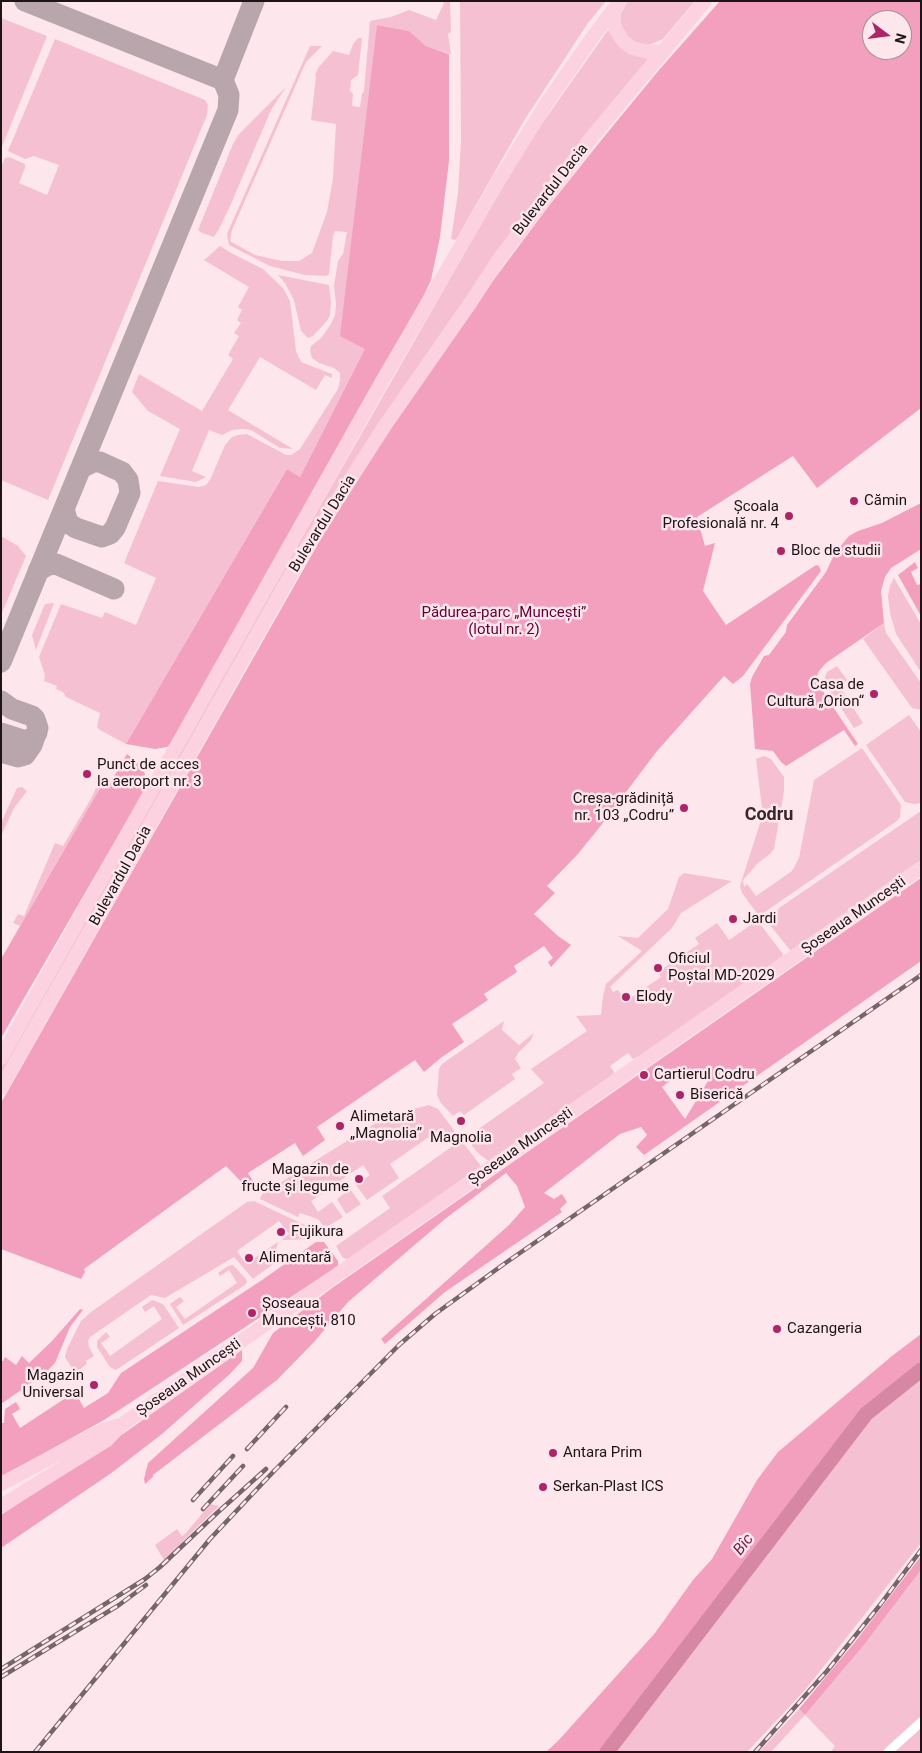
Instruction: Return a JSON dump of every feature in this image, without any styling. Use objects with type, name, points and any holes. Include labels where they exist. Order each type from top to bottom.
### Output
[{"type":"main road","name":"Bulevardul Dacia","points":[[1,1088],[303,554],[386,424],[499,259],[591,138],[705,1]]},
{"type":"main road","name":"Bulevardul Dacia","points":[[1,1058],[385,377],[501,177],[548,101],[594,34],[617,5]]},
{"type":"main road","points":[[617,5],[614,22],[616,30],[623,41],[632,48],[644,51],[664,50]]},
{"type":"main road","points":[[168,762],[181,769]]},
{"type":"main road","name":"Șoseaua Muncești","points":[[1,1506],[107,1440],[121,1425],[921,868]]},
{"type":"main road","name":"Șoseaua Muncești","points":[[1,1484],[103,1430],[121,1425]]},
{"type":"street","points":[[888,1752],[921,1722]]},
{"type":"shaded area","points":[[445,1],[450,1],[451,32],[448,34],[451,54],[426,46],[409,31],[377,25],[366,348],[300,477],[287,469],[126,744],[97,727],[100,713],[66,697],[63,692],[56,689],[57,686],[44,681],[45,675],[39,657],[61,604],[102,618],[105,612],[136,625],[156,578],[124,563],[158,481],[199,487],[206,485],[225,445],[232,437],[238,435],[247,434],[286,455],[291,455],[300,449],[338,389],[340,380],[340,373],[334,368],[319,363],[312,358],[310,351],[311,346],[321,338],[335,315],[334,286],[338,261],[343,254],[347,232],[335,231],[329,274],[326,276],[305,275],[270,266],[229,245],[227,234],[310,46],[322,46],[306,62],[232,230],[230,241],[255,255],[282,261],[299,261],[312,253],[327,212],[333,178],[336,124],[311,120],[315,75],[318,68],[333,51],[349,55],[353,44],[358,38],[362,38],[358,75],[351,80],[350,91],[353,94],[352,106],[360,107],[364,91],[370,21],[391,17],[409,10],[436,20]]},
{"type":"shaded area","points":[[460,1],[606,1],[588,23],[525,119],[456,240],[451,239],[458,193],[461,141]]},
{"type":"shaded area","points":[[628,1],[695,1],[663,39],[641,46],[627,38],[619,22],[621,13]]},
{"type":"shaded area","points":[[1,18],[47,36],[1,149]]},
{"type":"shaded area","points":[[608,30],[650,61],[529,211],[178,762],[177,757],[500,191],[534,135]]},
{"type":"shaded area","points":[[55,39],[205,100],[208,105],[207,115],[48,500],[1,480],[1,167],[5,158],[9,157],[25,164],[19,183],[47,195],[59,165],[34,156],[25,159],[8,151]]},
{"type":"shaded area","points":[[286,87],[271,110],[219,229],[214,237],[202,233],[198,230],[233,144],[239,134]]},
{"type":"shaded area","points":[[220,246],[263,269],[283,288],[290,301],[296,351],[301,362],[332,374],[332,378],[325,375],[316,390],[260,357],[228,410],[293,449],[280,448],[251,430],[232,430],[222,435],[209,430],[192,471],[206,477],[196,482],[160,476],[180,429],[148,411],[132,392],[139,374],[202,411],[233,359],[228,355],[239,336],[234,333],[241,323],[237,320],[242,310],[238,307],[249,287],[204,260]]},
{"type":"shaded area","points":[[278,275],[329,285],[330,315],[313,336],[308,338],[301,331],[294,300],[285,283]]},
{"type":"shaded area","points":[[1,536],[18,546],[26,556],[1,615]]},
{"type":"shaded area","points":[[894,578],[921,624],[921,672],[896,634],[890,613],[888,596]]},
{"type":"shaded area","points":[[54,603],[36,650],[32,635],[45,604]]},
{"type":"shaded area","points":[[884,623],[886,633],[921,683],[921,710],[912,708],[863,639]]},
{"type":"shaded area","points":[[837,666],[847,680],[839,686],[863,723],[854,728],[825,683],[827,672]]},
{"type":"shaded area","points":[[909,715],[921,732],[921,803],[914,804],[905,802],[866,745]]},
{"type":"shaded area","points":[[862,748],[901,805],[900,817],[897,821],[759,916],[742,893],[740,886],[760,823],[762,808],[756,759],[764,756],[771,759],[784,777],[784,791],[774,849],[743,880],[744,887],[747,884],[756,896],[792,871],[799,858],[814,780]]},
{"type":"shaded area","points":[[170,770],[173,771],[1,1078],[1,1067]]},
{"type":"shaded area","points":[[97,779],[103,783],[20,926],[13,923],[18,914],[24,916],[55,843],[63,846],[92,797],[98,783],[96,782]]},
{"type":"shaded area","points":[[22,787],[27,791],[14,808],[1,836],[1,823],[17,788]]},
{"type":"shaded area","points":[[921,811],[921,861],[795,951],[790,950],[769,924],[779,908]]},
{"type":"shaded area","points":[[684,873],[732,881],[681,913],[672,928],[610,987],[613,992],[618,990],[626,1001],[661,977],[658,972],[699,944],[695,938],[717,923],[729,940],[755,922],[760,924],[783,954],[782,959],[645,1053],[633,1059],[628,1053],[610,1066],[614,1072],[612,1077],[490,1162],[472,1146],[472,1135],[544,1083],[531,1069],[587,1031],[576,1016],[601,1015],[606,984],[642,951],[618,936],[638,938],[668,909],[679,877]]},
{"type":"shaded area","points":[[504,1021],[502,1030],[519,1045],[534,1033],[531,1040],[518,1053],[515,1059],[521,1068],[512,1074],[515,1079],[464,1115],[460,1111],[453,1116],[441,1103],[437,1095],[439,1069],[442,1064]]},
{"type":"shaded area","points":[[429,1105],[438,1109],[456,1133],[455,1138],[451,1140],[442,1128],[390,1164],[399,1178],[367,1200],[356,1185],[370,1175],[363,1165],[311,1201],[318,1212],[332,1202],[343,1217],[325,1228],[318,1219],[300,1213],[298,1217],[260,1199],[262,1194],[387,1116]]},
{"type":"shaded area","points":[[457,1143],[464,1144],[481,1166],[351,1258],[343,1258],[336,1246],[390,1208],[382,1196]]},
{"type":"shaded area","points":[[350,1189],[361,1204],[346,1214],[337,1199]]},
{"type":"shaded area","points":[[254,1201],[311,1228],[314,1234],[313,1237],[311,1239],[282,1240],[289,1234],[279,1221],[237,1251],[246,1264],[278,1242],[272,1265],[253,1279],[234,1257],[165,1298],[151,1295],[90,1337],[88,1341],[89,1347],[94,1356],[86,1361],[87,1364],[75,1373],[65,1357],[81,1321],[247,1202]]},
{"type":"shaded area","points":[[233,1265],[246,1279],[245,1285],[183,1325],[170,1304],[180,1297],[184,1301],[176,1307],[185,1319],[237,1283],[229,1270],[220,1276],[218,1273]]},
{"type":"shaded area","points":[[152,1300],[163,1304],[179,1328],[116,1370],[110,1367],[97,1347],[97,1341],[106,1332],[110,1337],[101,1343],[110,1356],[162,1319],[154,1306],[145,1312],[142,1307]]},
{"type":"shaded area","points":[[921,1365],[921,1543],[805,1690],[747,1752],[602,1752],[866,1409]]},
{"type":"shaded area","points":[[210,1504],[219,1506],[184,1540],[167,1565],[155,1545],[177,1529],[182,1536]]},
{"type":"shaded area","points":[[921,1570],[921,1752],[831,1752],[835,1746],[805,1715],[864,1645]]},
{"type":"shaded area","points":[[799,1709],[805,1715],[771,1752],[759,1752]]},
{"type":"green space","name":"Pădurea-parc „Muncești” (lotul nr. 2)","points":[[720,1],[921,1],[921,408],[817,488],[793,456],[697,517],[705,546],[715,543],[703,591],[726,625],[816,565],[819,566],[821,571],[743,676],[733,684],[724,676],[657,751],[577,855],[547,886],[555,893],[534,914],[571,945],[551,967],[548,962],[553,958],[544,946],[514,966],[517,972],[484,994],[488,1000],[452,1024],[464,1042],[424,1072],[415,1060],[317,1127],[325,1140],[303,1156],[295,1143],[248,1173],[256,1186],[249,1190],[226,1166],[84,1269],[85,1272],[81,1279],[1,1249],[1,1103],[323,535],[378,447],[495,278],[603,138],[659,70]]},
{"type":"green space","points":[[377,25],[409,31],[426,46],[449,54],[449,161],[440,237],[431,280],[174,742],[167,747],[155,749],[126,744],[287,469],[300,477],[365,349],[340,336]]},
{"type":"green space","points":[[921,503],[921,549],[891,568],[885,577],[881,591],[884,623],[826,663],[817,676],[825,695],[858,744],[855,746],[844,730],[786,766],[773,751],[755,749],[750,684],[764,656],[769,655],[786,632],[787,625],[826,572],[835,553],[849,536],[882,523]]},
{"type":"green space","points":[[915,562],[918,568],[911,572],[917,585],[921,584],[921,616],[898,575]]},
{"type":"green space","points":[[127,754],[141,765],[145,774],[143,793],[1,1038],[1,959],[103,783],[109,785]]},
{"type":"green space","points":[[921,878],[921,961],[644,1155],[636,1147],[647,1135],[641,1127],[620,1134],[544,1193],[554,1199],[562,1194],[567,1202],[560,1209],[562,1212],[445,1292],[385,1344],[381,1339],[509,1225],[525,1207],[517,1186],[506,1173],[445,1219],[348,1302],[314,1342],[277,1380],[153,1475],[145,1484],[144,1479],[148,1463],[253,1368],[273,1333],[332,1288]],"holes":[[[680,1073],[699,1073],[708,1081],[685,1119],[662,1087]]]},
{"type":"green space","points":[[316,1242],[324,1242],[338,1261],[338,1266],[104,1420],[1,1477],[1,1423],[4,1423],[5,1409],[16,1402],[20,1409],[12,1414],[20,1428],[75,1392],[84,1408],[108,1393],[121,1373]]},
{"type":"green space","points":[[80,1309],[83,1310],[70,1327],[55,1363],[44,1374],[1,1404],[1,1361],[5,1357],[16,1365],[22,1356],[29,1363],[52,1341]]},
{"type":"green space","points":[[921,1334],[921,1365],[866,1409],[602,1752],[546,1752],[655,1633],[693,1580],[712,1559],[757,1480],[778,1452]]},
{"type":"green space","points":[[242,1350],[242,1361],[230,1374],[162,1434],[110,1474],[1,1548],[1,1515],[113,1441]]},
{"type":"green space","points":[[921,1556],[921,1570],[864,1645],[805,1715],[799,1709],[855,1642]]},
{"type":"waterway","name":"Bîc","points":[[607,1752],[866,1414],[921,1370]]},
{"type":"taxiway","points":[[25,1],[223,80],[254,1]]},
{"type":"taxiway","points":[[1,662],[228,110],[229,95],[223,80]]},
{"type":"taxiway","points":[[64,509],[68,523],[76,528],[102,537],[110,534],[115,528],[130,493],[128,480],[122,472],[100,462],[93,462],[81,468]]},
{"type":"taxiway","points":[[38,571],[48,565],[56,564],[114,589]]},
{"type":"taxiway","points":[[1,701],[12,709],[32,716],[38,728],[32,745],[25,755],[18,757],[1,752]]},
{"type":"taxiway","points":[[1,733],[26,741],[37,733]]},
{"type":"railway","points":[[35,1752],[210,1539],[275,1470],[399,1345],[435,1314],[504,1264],[921,975]]},
{"type":"railway","points":[[247,1449],[286,1407]]},
{"type":"railway","points":[[193,1500],[233,1456]]},
{"type":"railway","points":[[203,1509],[243,1466]]},
{"type":"railway","points":[[1,1669],[145,1579],[266,1469]]},
{"type":"railway","points":[[755,1752],[827,1671],[921,1550]]},
{"type":"railway","points":[[1,1677],[119,1605],[146,1585]]},
{"type":"place","name":"Cămin","points":[[854,501]]},
{"type":"place","name":"Școala Profesională nr. 4","points":[[789,516]]},
{"type":"place","name":"Bloc de studii","points":[[781,551]]},
{"type":"place","name":"Casa de Cultură „Orion“","points":[[874,694]]},
{"type":"place","name":"Punct de acces la aeroport nr. 3","points":[[87,774]]},
{"type":"place","name":"Creșa-grădiniță nr. 103 „Codru”","points":[[684,808]]},
{"type":"place","name":"Jardi","points":[[733,919]]},
{"type":"place","name":"Oficiul Poștal MD-2029","points":[[658,968]]},
{"type":"place","name":"Elody","points":[[626,997]]},
{"type":"place","name":"Cartierul Codru","points":[[644,1075]]},
{"type":"place","name":"Biserică","points":[[680,1095]]},
{"type":"place","name":"Magnolia","points":[[461,1121]]},
{"type":"place","name":"Alimetară „Magnolia”","points":[[340,1126]]},
{"type":"place","name":"Magazin de fructe și legume","points":[[359,1179]]},
{"type":"place","name":"Fujikura","points":[[281,1232]]},
{"type":"place","name":"Alimentară","points":[[249,1258]]},
{"type":"place","name":"Șoseaua Muncești, 810","points":[[252,1313]]},
{"type":"place","name":"Cazangeria","points":[[777,1329]]},
{"type":"place","name":"Magazin Universal","points":[[94,1385]]},
{"type":"place","name":"Antara Prim","points":[[553,1453]]},
{"type":"place","name":"Serkan-Plast ICS","points":[[543,1487]]},
{"type":"district","name":"Codru","points":[[769,815]]}]
